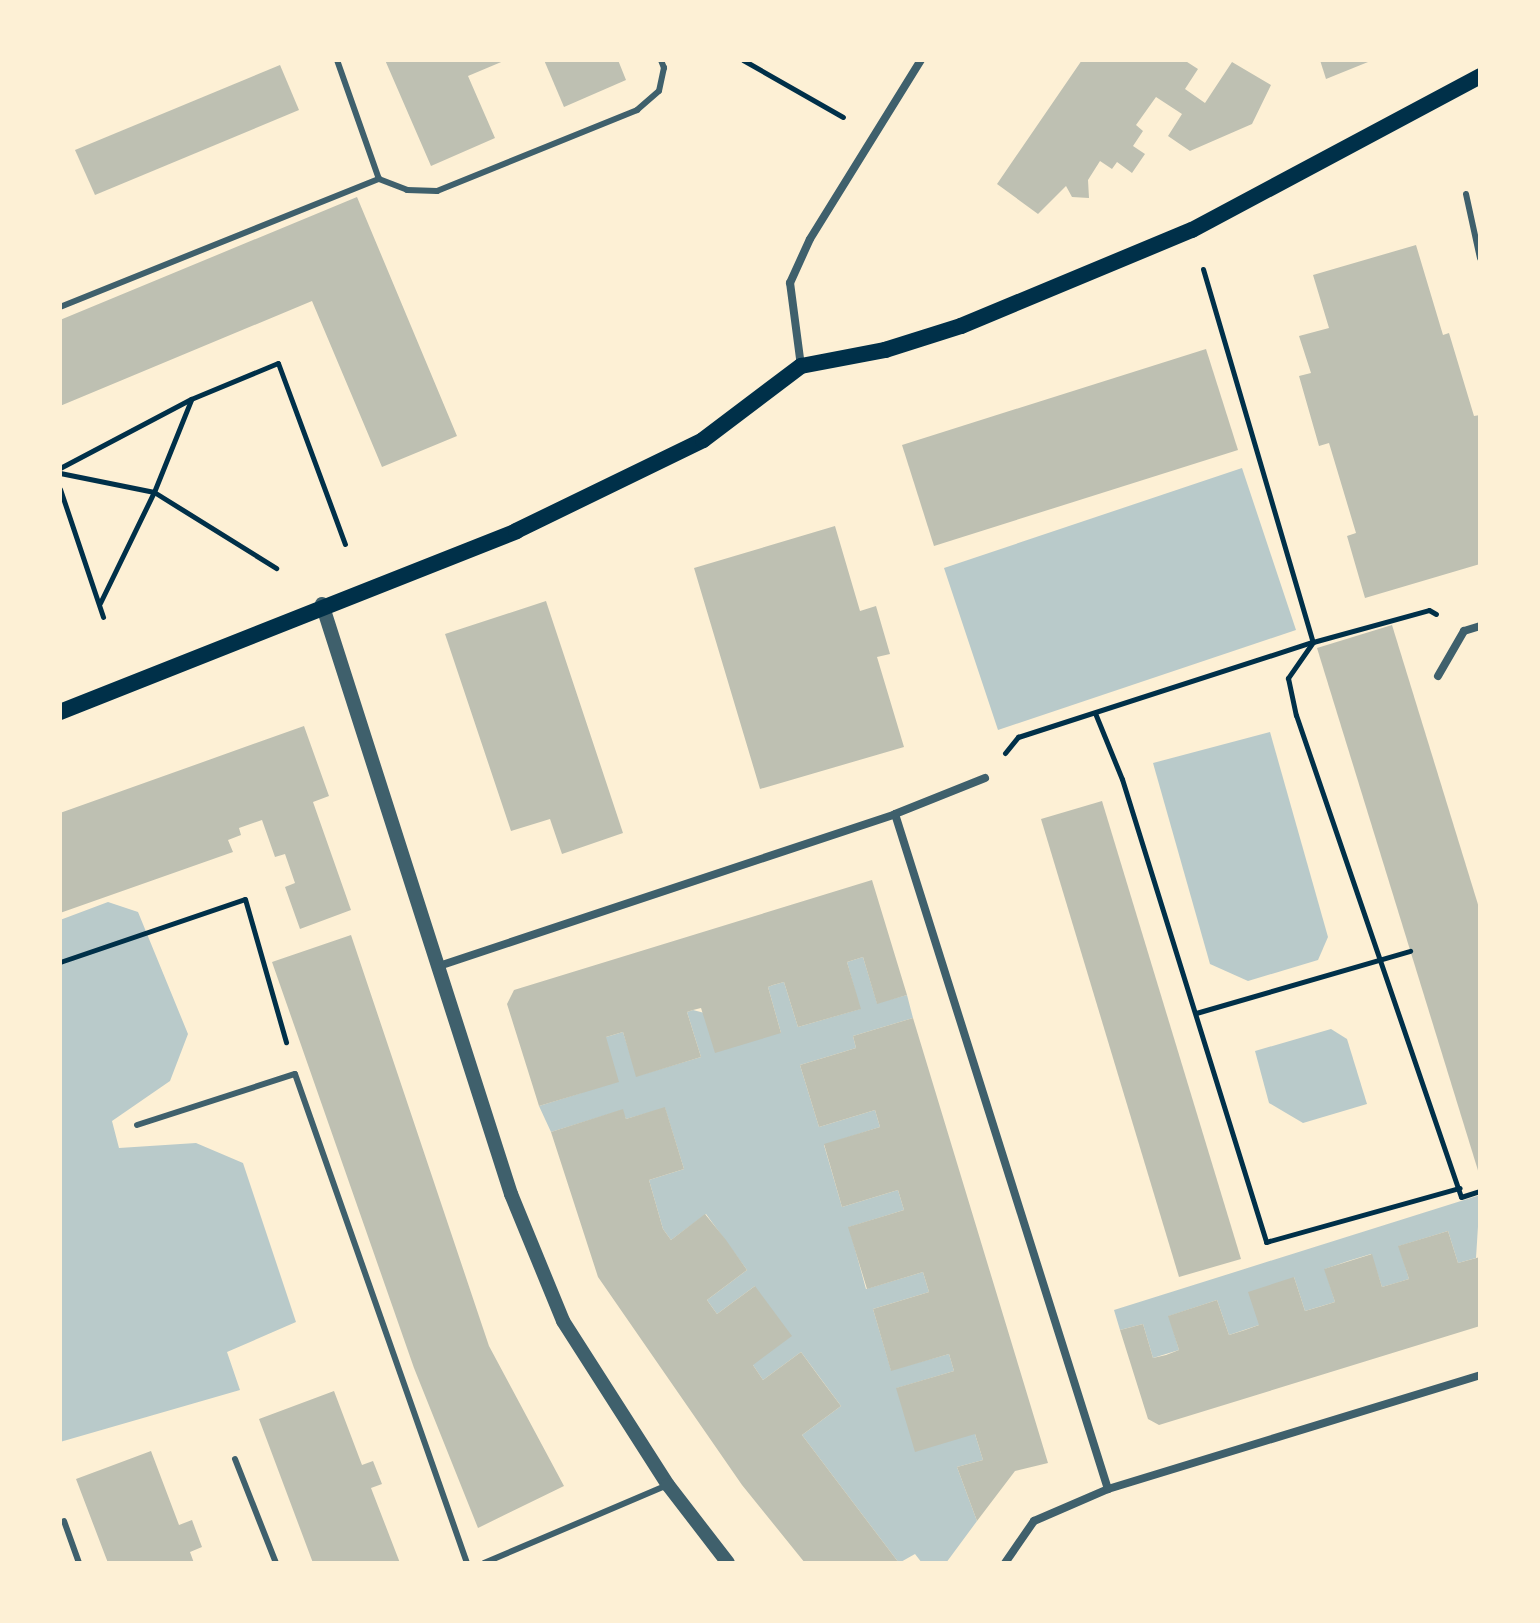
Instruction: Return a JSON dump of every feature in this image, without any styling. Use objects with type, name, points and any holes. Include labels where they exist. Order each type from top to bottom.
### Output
[{"type":"main road","points":[[60,712],[322,604],[516,531],[703,440],[801,366],[885,350],[961,326],[1192,230],[1480,76]]},
{"type":"street","points":[[801,366],[790,283],[810,239],[921,60]]},
{"type":"street","points":[[322,604],[511,1194],[563,1321],[668,1485],[728,1563]]},
{"type":"street","points":[[1438,676],[1464,631],[1480,626]]},
{"type":"street","points":[[439,966],[895,814],[985,778]]},
{"type":"street","points":[[895,814],[1108,1489]]},
{"type":"street","points":[[1005,1563],[1034,1521],[1108,1489],[1480,1375]]},
{"type":"lane","points":[[337,60],[379,179]]},
{"type":"lane","points":[[60,307],[379,179],[407,190],[437,191],[637,110],[659,91],[664,68],[661,60]]},
{"type":"lane","points":[[1466,194],[1480,258]]},
{"type":"lane","points":[[137,1125],[295,1074],[467,1563]]},
{"type":"lane","points":[[235,1459],[276,1563]]},
{"type":"lane","points":[[484,1563],[668,1485]]},
{"type":"lane","points":[[64,1521],[79,1563]]},
{"type":"path","points":[[743,60],[875,135]]},
{"type":"path","points":[[1192,230],[1313,642]]},
{"type":"path","points":[[60,470],[191,399],[278,363],[345,544]]},
{"type":"path","points":[[100,603],[154,492],[191,399]]},
{"type":"path","points":[[60,470],[154,492],[276,568]]},
{"type":"path","points":[[60,489],[103,617]]},
{"type":"path","points":[[985,778],[1018,737],[1313,642],[1429,610],[1464,631]]},
{"type":"path","points":[[1313,642],[1288,678],[1461,1197],[1480,1191]]},
{"type":"path","points":[[1095,713],[1122,779],[1266,1242],[1460,1188]]},
{"type":"path","points":[[60,962],[245,899],[295,1074]]},
{"type":"path","points":[[1196,1013],[1410,951]]},
{"type":"shaded area","points":[[1242,468],[1296,630],[998,730],[944,568]]},
{"type":"shaded area","points":[[1270,732],[1328,937],[1318,960],[1248,981],[1210,964],[1153,763]]},
{"type":"shaded area","points":[[108,902],[138,912],[188,1034],[170,1081],[112,1121],[119,1148],[196,1143],[243,1163],[296,1322],[227,1352],[240,1390],[60,1442],[60,920]]},
{"type":"shaded area","points":[[863,957],[877,1003],[907,995],[913,1018],[853,1036],[856,1048],[800,1065],[819,1127],[875,1110],[880,1127],[824,1145],[842,1207],[898,1190],[904,1210],[849,1227],[866,1289],[923,1272],[929,1292],[873,1309],[891,1370],[949,1354],[954,1371],[897,1388],[975,1434],[983,1460],[957,1467],[977,1521],[946,1563],[922,1563],[915,1554],[899,1563],[802,1435],[841,1406],[801,1352],[763,1380],[753,1365],[755,1286],[717,1314],[707,1300],[747,1270],[706,1214],[671,1240],[663,1229],[649,1180],[684,1169],[665,1108],[626,1119],[622,1110],[551,1132],[539,1106],[581,1093],[606,1037],[623,1032],[637,1076],[701,1057],[687,1012],[693,1010],[781,1033],[768,987],[773,985],[784,982],[798,1027],[860,1009],[847,962]]},
{"type":"shaded area","points":[[1331,1029],[1347,1039],[1367,1104],[1303,1123],[1269,1103],[1255,1051]]},
{"type":"shaded area","points":[[1480,1195],[1476,1258],[1458,1263],[1448,1231],[1399,1246],[1409,1279],[1396,1283],[1382,1287],[1371,1254],[1348,1261],[1325,1269],[1335,1302],[1305,1311],[1294,1277],[1259,1325],[1229,1335],[1217,1300],[1169,1316],[1179,1350],[1153,1358],[1143,1324],[1120,1330],[1114,1310]]},
{"type":"building","points":[[385,60],[506,60],[468,76],[495,138],[431,166]]},
{"type":"building","points":[[544,60],[618,60],[626,80],[564,107]]},
{"type":"building","points":[[1082,60],[1184,60],[1198,69],[1185,89],[1205,103],[1232,62],[1271,85],[1252,124],[1190,151],[1168,136],[1182,114],[1156,97],[1136,125],[1143,131],[1133,146],[1145,154],[1132,173],[1117,162],[1112,169],[1100,161],[1088,180],[1089,198],[1072,197],[1066,186],[1038,214],[997,184]]},
{"type":"building","points":[[1320,60],[1373,60],[1326,79]]},
{"type":"building","points":[[280,65],[299,110],[95,195],[75,150]]},
{"type":"building","points":[[357,197],[457,436],[382,467],[312,301],[60,406],[60,320]]},
{"type":"building","points":[[1416,245],[1443,335],[1449,333],[1474,416],[1480,415],[1480,564],[1365,598],[1347,536],[1356,533],[1329,443],[1319,446],[1299,376],[1311,373],[1299,336],[1329,328],[1313,275]]},
{"type":"building","points":[[1206,349],[1238,450],[934,546],[902,445]]},
{"type":"building","points":[[835,526],[860,611],[876,606],[890,654],[877,657],[904,747],[760,789],[694,568]]},
{"type":"building","points":[[546,601],[623,833],[562,854],[550,819],[511,831],[445,634]]},
{"type":"building","points":[[1392,625],[1480,911],[1480,1177],[1317,648]]},
{"type":"building","points":[[304,726],[329,796],[313,802],[351,910],[300,929],[285,887],[295,883],[285,854],[275,857],[262,820],[239,828],[241,835],[228,840],[233,852],[60,913],[60,813]]},
{"type":"building","points":[[1102,801],[1241,1259],[1179,1277],[1041,819]]},
{"type":"building","points":[[872,880],[907,995],[877,1004],[863,957],[847,962],[861,1009],[798,1027],[784,982],[773,985],[768,987],[781,1033],[715,1053],[701,1008],[693,1010],[687,1012],[701,1057],[636,1077],[623,1032],[606,1037],[619,1082],[539,1106],[507,1004],[514,990]]},
{"type":"building","points":[[351,935],[489,1346],[564,1486],[478,1528],[414,1368],[272,962]]},
{"type":"building","points":[[913,1018],[1048,1463],[1015,1471],[977,1521],[957,1467],[983,1460],[975,1434],[915,1452],[896,1388],[954,1371],[949,1354],[891,1371],[873,1309],[929,1292],[923,1272],[867,1289],[848,1227],[904,1210],[898,1190],[842,1207],[824,1144],[880,1127],[875,1110],[819,1127],[800,1065],[856,1048],[853,1036]]},
{"type":"building","points":[[665,1107],[684,1169],[649,1180],[663,1229],[671,1240],[705,1214],[726,1240],[747,1270],[707,1300],[717,1314],[755,1286],[792,1336],[753,1365],[763,1380],[801,1352],[841,1406],[802,1435],[899,1563],[805,1563],[742,1485],[598,1277],[551,1132],[623,1109],[626,1119]]},
{"type":"building","points":[[1448,1231],[1458,1263],[1480,1257],[1480,1326],[1159,1425],[1148,1419],[1120,1330],[1143,1324],[1153,1358],[1166,1355],[1179,1350],[1168,1316],[1217,1300],[1229,1335],[1259,1325],[1248,1292],[1294,1277],[1305,1311],[1322,1306],[1335,1302],[1324,1269],[1372,1254],[1382,1287],[1409,1279],[1398,1246]]},
{"type":"building","points":[[334,1391],[362,1465],[373,1461],[382,1484],[371,1488],[400,1563],[313,1563],[259,1419]]},
{"type":"building","points":[[151,1451],[179,1525],[192,1520],[202,1547],[190,1552],[194,1563],[108,1563],[76,1479]]}]
